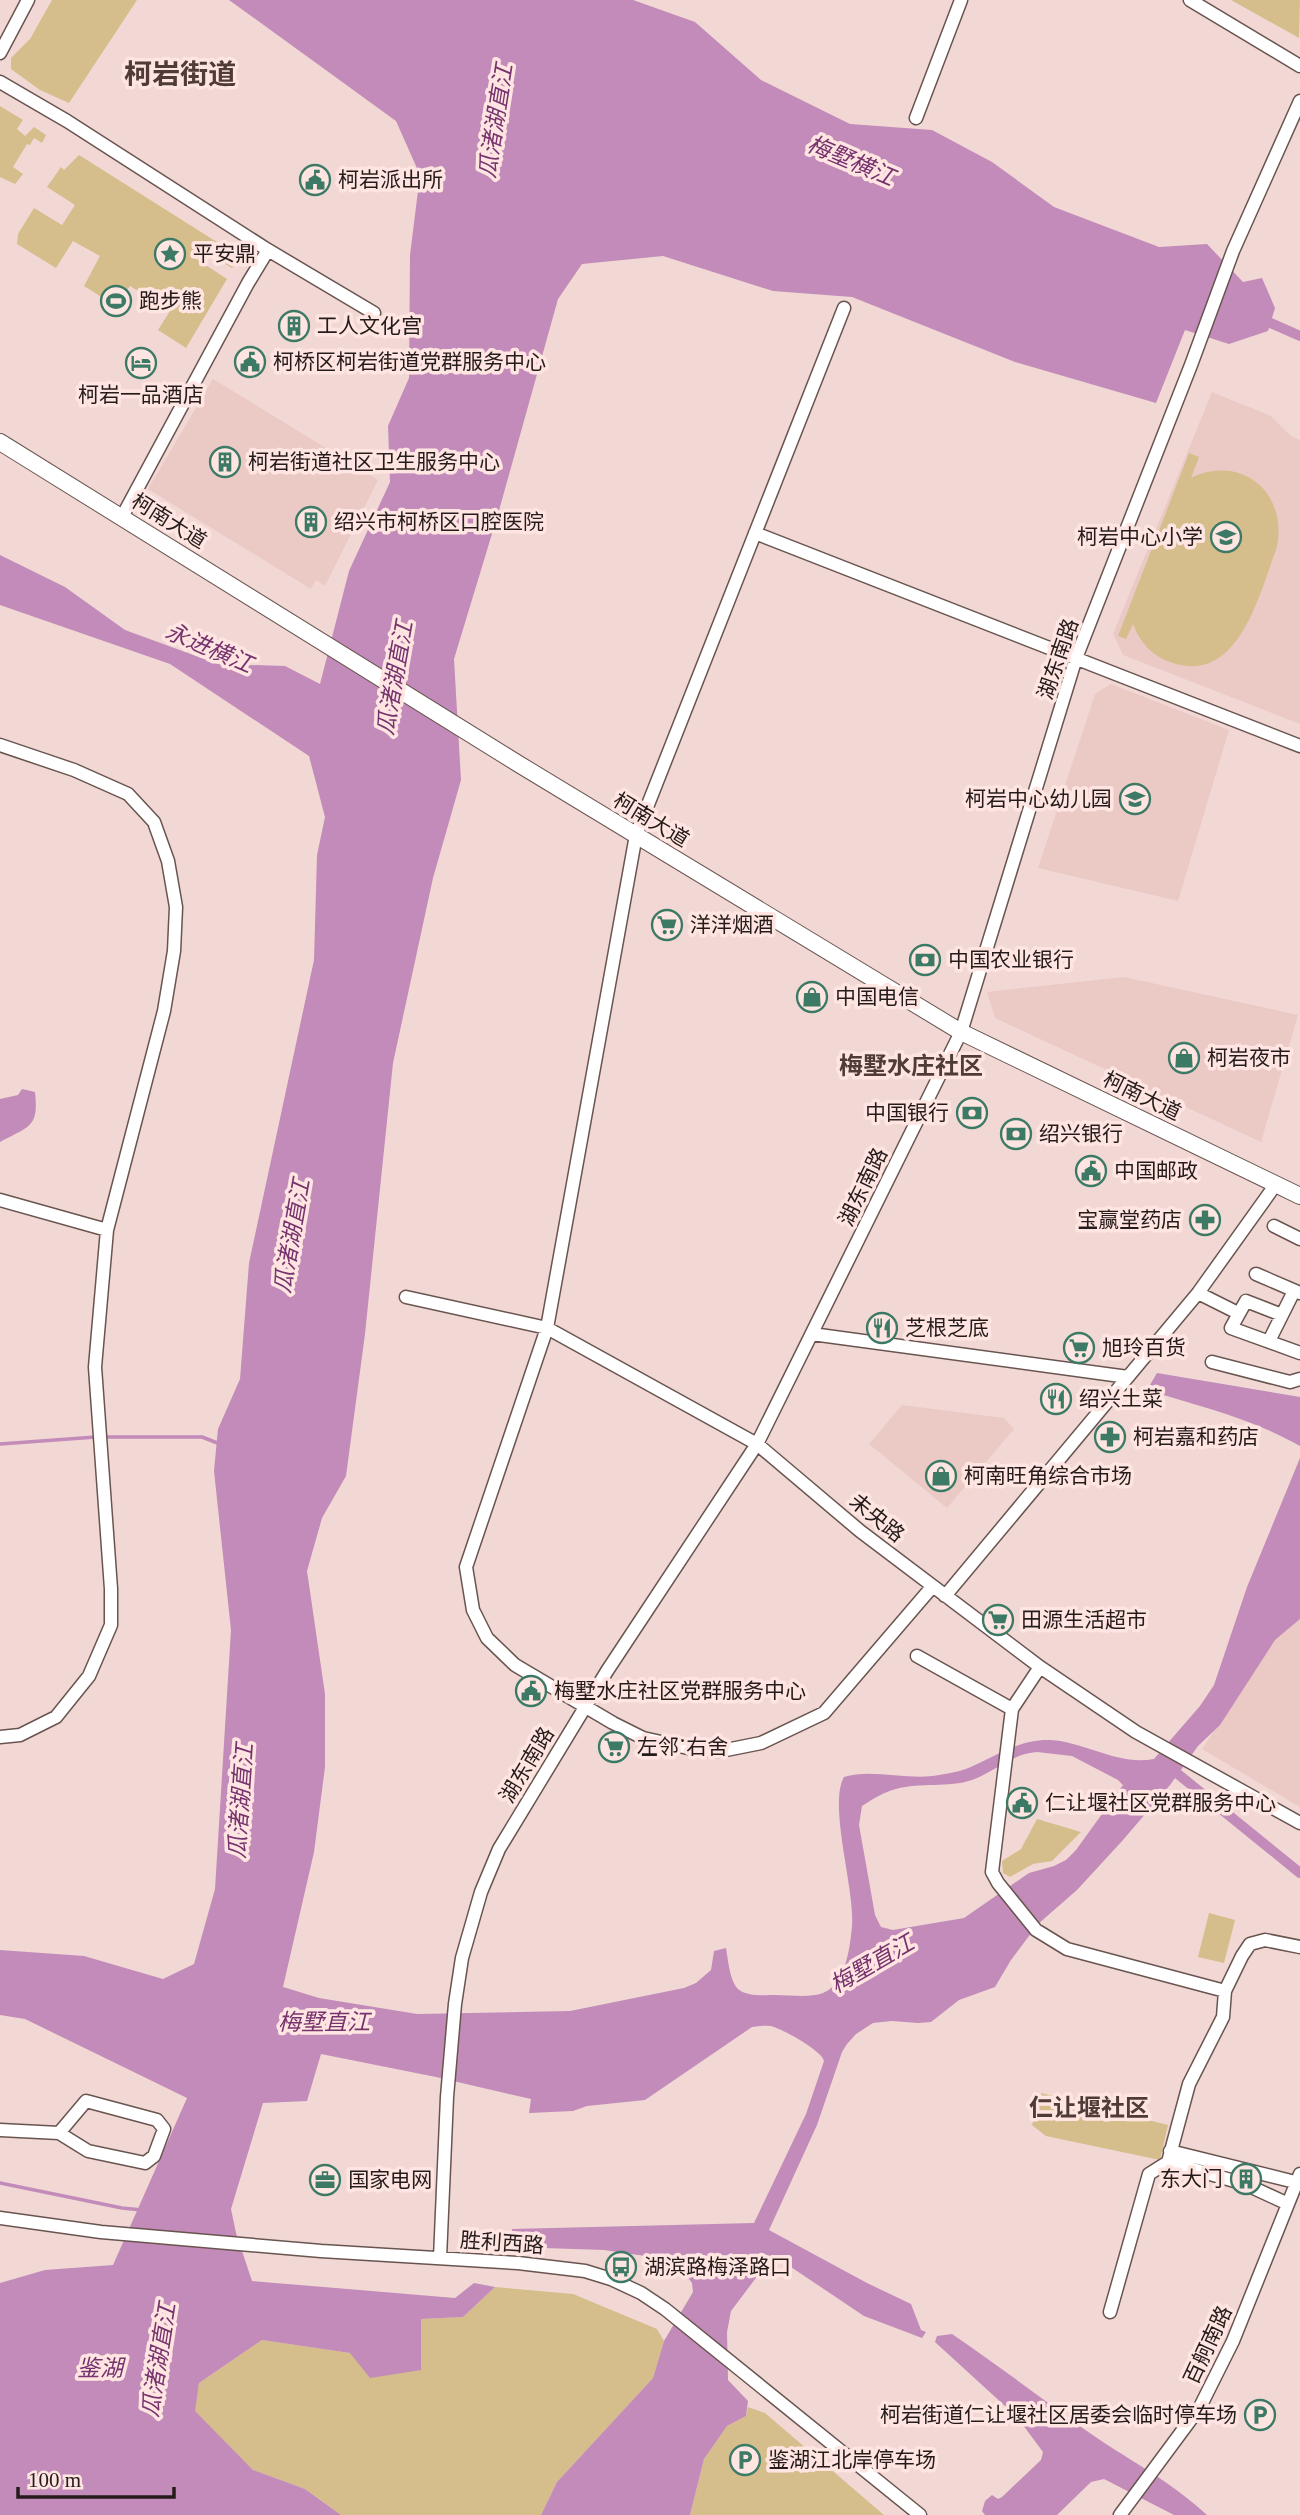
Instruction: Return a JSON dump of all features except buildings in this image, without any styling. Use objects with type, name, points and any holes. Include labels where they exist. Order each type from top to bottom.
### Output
[{"type":"main road","name":"柯南大道","points":[[0,442],[517,763],[961,1032],[1300,1196]]},
{"type":"street","points":[[0,53],[28,0]]},
{"type":"street","points":[[916,118],[961,0]]},
{"type":"street","points":[[1189,0],[1300,66]]},
{"type":"street","points":[[0,82],[67,121],[268,250],[374,313]]},
{"type":"street","name":"湖东南路","points":[[440,2258],[447,2097],[455,2004],[462,1958],[481,1892],[499,1849],[585,1707],[757,1444],[961,1032],[1076,658],[1233,251],[1300,101]]},
{"type":"street","points":[[122,517],[268,250]]},
{"type":"street","points":[[844,308],[636,835],[547,1328],[466,1567],[473,1610],[487,1639],[515,1665],[643,1738],[677,1747],[721,1751],[761,1743],[824,1713],[932,1587]]},
{"type":"street","points":[[755,533],[1300,746]]},
{"type":"street","points":[[0,746],[74,770],[128,794],[154,822],[169,861],[176,907],[174,951],[163,1011],[107,1230],[95,1367],[111,1589],[111,1625],[89,1676],[56,1717],[20,1735],[0,1737]]},
{"type":"street","points":[[945,1596],[1198,1293],[1276,1184]]},
{"type":"street","points":[[0,1200],[107,1230]]},
{"type":"street","points":[[1274,1226],[1300,1239]]},
{"type":"street","points":[[1256,1274],[1297,1292],[1269,1341]]},
{"type":"street","points":[[1198,1293],[1238,1313]]},
{"type":"street","name":"未央路","points":[[405,1297],[547,1328],[757,1444],[860,1531],[1040,1667],[1136,1732],[1300,1823]]},
{"type":"street","points":[[1282,1315],[1246,1301],[1231,1328],[1300,1353]]},
{"type":"street","points":[[812,1334],[1128,1377]]},
{"type":"street","points":[[1212,1362],[1290,1382],[1300,1379]]},
{"type":"street","points":[[917,1656],[1012,1709]]},
{"type":"street","points":[[1040,1667],[1012,1709],[992,1872],[998,1883],[1036,1930],[1067,1949],[1225,1991]]},
{"type":"street","points":[[1110,2312],[1149,2174],[1169,2157],[1189,2084],[1223,2017],[1225,1991],[1250,1944],[1265,1940],[1300,1947]]},
{"type":"street","points":[[0,2130],[60,2133],[88,2151],[145,2163],[154,2156],[164,2129],[157,2120],[86,2101],[60,2133]]},
{"type":"street","points":[[1169,2157],[1298,2178]]},
{"type":"street","points":[[1169,2157],[1245,2184],[1286,2203]]},
{"type":"street","name":"百舸南路","points":[[1121,2513],[1199,2407],[1220,2368],[1233,2342],[1298,2178]]},
{"type":"street","name":"胜利西路","points":[[0,2218],[101,2232],[321,2251],[519,2263],[586,2271],[611,2279],[641,2293],[665,2309],[920,2515]]},
{"type":"shaded area","points":[[52,0],[137,0],[69,103],[40,90],[11,69],[11,58],[30,39]]},
{"type":"shaded area","points":[[1231,0],[1300,0],[1299,38]]},
{"type":"shaded area","points":[[0,106],[23,120],[17,129],[25,136],[34,127],[46,135],[42,143],[34,138],[30,145],[27,144],[13,167],[23,174],[15,184],[0,177]]},
{"type":"shaded area","points":[[79,155],[239,256],[232,268],[198,248],[192,256],[227,279],[186,348],[158,330],[170,311],[130,286],[116,306],[84,286],[100,256],[73,241],[56,268],[17,244],[18,234],[34,208],[62,225],[75,205],[47,187],[61,167],[64,170]]},
{"type":"shaded area","points":[[213,379],[378,480],[325,586],[316,580],[311,589],[148,489]]},
{"type":"shaded area","name":"柯岩中心小学","points":[[1212,392],[1271,416],[1291,436],[1300,440],[1300,724],[1123,655],[1113,634]]},
{"type":"shaded area","points":[[1189,453],[1199,457],[1191,478],[1210,472],[1228,471],[1244,475],[1258,484],[1269,496],[1276,512],[1278,530],[1276,550],[1243,631],[1230,648],[1215,660],[1196,666],[1173,663],[1153,653],[1143,643],[1133,624],[1126,639],[1118,636]]},
{"type":"shaded area","name":"柯岩中心幼儿园","points":[[1111,684],[1229,730],[1178,901],[1038,868],[1095,694]]},
{"type":"shaded area","name":"柯岩夜市","points":[[1124,977],[1298,1015],[1261,1142],[995,1018],[987,992]]},
{"type":"shaded area","name":"柯南旺角综合市场","points":[[902,1405],[1004,1418],[1014,1429],[947,1508],[869,1444]]},
{"type":"shaded area","points":[[1300,1619],[1300,1807],[1202,1749],[1275,1640]]},
{"type":"shaded area","points":[[1037,1819],[1081,1832],[1052,1861],[1033,1864],[1010,1877],[1003,1873],[1002,1861],[1021,1849]]},
{"type":"shaded area","points":[[1209,1913],[1235,1920],[1224,1963],[1198,1957]]},
{"type":"shaded area","points":[[1041,2093],[1168,2125],[1160,2160],[1046,2136],[1032,2125]]},
{"type":"shaded area","points":[[495,2287],[573,2294],[657,2329],[664,2341],[653,2378],[557,2482],[541,2515],[341,2515],[305,2489],[253,2470],[194,2411],[199,2383],[262,2340],[350,2353],[421,2319],[463,2317]]},
{"type":"shaded area","points":[[748,2407],[765,2413],[884,2515],[690,2515],[704,2459],[727,2426],[746,2416]]},
{"type":"water","points":[[229,0],[633,0],[695,22],[761,80],[850,124],[932,130],[992,162],[1054,207],[1159,247],[1207,244],[1243,282],[1262,278],[1275,308],[1268,331],[1229,344],[1185,330],[1156,403],[1015,362],[852,297],[773,291],[663,256],[582,264],[558,299],[454,659],[461,780],[433,878],[393,1063],[365,1334],[346,1476],[322,1518],[307,1571],[325,1694],[325,1767],[314,1852],[283,1987],[319,1998],[417,2014],[570,2011],[684,1988],[696,1983],[711,1970],[714,1951],[726,1948],[733,1981],[742,1992],[761,1995],[818,1995],[831,1988],[842,1973],[852,1926],[850,1891],[840,1827],[840,1790],[844,1777],[866,1774],[915,1777],[948,1773],[971,1767],[1002,1752],[1039,1740],[1063,1742],[1115,1757],[1154,1759],[1200,1706],[1214,1685],[1247,1587],[1300,1458],[1300,1619],[1275,1640],[1220,1725],[1198,1746],[1170,1785],[1123,1840],[1077,1890],[1038,1924],[995,1987],[959,2000],[931,2022],[873,2023],[856,2034],[847,2044],[817,2125],[769,2230],[911,2304],[921,2330],[926,2332],[922,2338],[864,2316],[776,2257],[771,2258],[731,2311],[727,2332],[728,2380],[748,2401],[746,2416],[727,2426],[704,2459],[690,2515],[541,2515],[557,2482],[653,2378],[664,2341],[693,2292],[692,2283],[672,2261],[604,2250],[513,2247],[512,2229],[754,2223],[806,2114],[824,2061],[803,2042],[771,2026],[752,2027],[645,2100],[587,2106],[573,2111],[529,2113],[531,2099],[321,2054],[307,2101],[263,2103],[231,2209],[252,2281],[455,2298],[474,2283],[495,2287],[463,2317],[421,2319],[421,2370],[370,2378],[350,2353],[262,2340],[199,2383],[195,2411],[253,2470],[305,2489],[341,2515],[0,2515],[0,2283],[45,2270],[113,2265],[187,2098],[25,2019],[0,2015],[0,1950],[84,1956],[163,1979],[194,1964],[215,1889],[231,1630],[214,1471],[218,1429],[240,1379],[249,1263],[314,960],[317,855],[325,817],[309,756],[170,664],[0,605],[0,555],[65,587],[125,630],[218,664],[285,666],[320,684],[349,571],[390,482],[388,426],[409,378],[410,255],[420,175],[396,121]],"holes":[[[1028,1753],[1072,1756],[1123,1785],[1066,1860],[1029,1873],[964,1918],[893,1930],[881,1927],[875,1915],[859,1825],[862,1806],[896,1789],[972,1780]]]},
{"type":"water","points":[[22,1089],[35,1092],[33,1119],[25,1129],[0,1142],[0,1099],[18,1095]]},
{"type":"water","points":[[1157,1373],[1300,1397],[1300,1446],[1245,1421],[1147,1390]]},
{"type":"water","points":[[952,2334],[1084,2429],[1162,2479],[1207,2515],[1174,2515],[1104,2479],[1091,2482],[1057,2515],[985,2515],[982,2511],[985,2501],[992,2495],[998,2499],[1002,2497],[1041,2460],[1043,2452],[1017,2417],[935,2342],[937,2336]]},
{"type":"waterway","name":"梅墅横江","points":[[1259,318],[1300,336]]},
{"type":"waterway","points":[[0,1444],[96,1437]]},
{"type":"waterway","points":[[103,1437],[202,1437],[220,1444]]},
{"type":"waterway","points":[[1168,1766],[1300,1873]]},
{"type":"waterway","points":[[0,2183],[142,2210]]},
{"type":"place","name":"柯岩派出所","points":[[315,180]]},
{"type":"place","name":"平安鼎","points":[[170,254]]},
{"type":"place","name":"跑步熊","points":[[116,301]]},
{"type":"place","name":"工人文化宫","points":[[294,326]]},
{"type":"place","name":"柯桥区柯岩街道党群服务中心","points":[[250,362]]},
{"type":"place","name":"柯岩一品酒店","points":[[141,363]]},
{"type":"place","name":"柯岩街道社区卫生服务中心","points":[[225,462]]},
{"type":"place","name":"绍兴市柯桥区口腔医院","points":[[311,522]]},
{"type":"place","name":"柯岩中心小学","points":[[1226,537]]},
{"type":"place","name":"柯岩中心幼儿园","points":[[1135,799]]},
{"type":"place","name":"洋洋烟酒","points":[[667,925]]},
{"type":"place","name":"中国农业银行","points":[[925,960]]},
{"type":"place","name":"中国电信","points":[[812,997]]},
{"type":"place","name":"柯岩夜市","points":[[1184,1058]]},
{"type":"place","name":"中国银行","points":[[972,1113]]},
{"type":"place","name":"绍兴银行","points":[[1016,1134]]},
{"type":"place","name":"中国邮政","points":[[1091,1171]]},
{"type":"place","name":"宝赢堂药店","points":[[1205,1220]]},
{"type":"place","name":"芝根芝底","points":[[882,1328]]},
{"type":"place","name":"旭玲百货","points":[[1079,1348]]},
{"type":"place","name":"绍兴土菜","points":[[1056,1399]]},
{"type":"place","name":"柯岩嘉和药店","points":[[1110,1437]]},
{"type":"place","name":"柯南旺角综合市场","points":[[941,1476]]},
{"type":"place","name":"田源生活超市","points":[[998,1620]]},
{"type":"place","name":"梅墅水庄社区党群服务中心","points":[[531,1691]]},
{"type":"place","name":"左邻˙右舍","points":[[614,1747]]},
{"type":"place","name":"仁让堰社区党群服务中心","points":[[1022,1803]]},
{"type":"place","name":"东大门","points":[[1246,2179]]},
{"type":"place","name":"国家电网","points":[[325,2180]]},
{"type":"place","name":"湖滨路梅泽路口","points":[[621,2267]]},
{"type":"place","name":"柯岩街道仁让堰社区居委会临时停车场","points":[[1260,2415]]},
{"type":"place","name":"鉴湖江北岸停车场","points":[[745,2460]]},
{"type":"district","name":"柯岩街道","points":[[180,74]]},
{"type":"district","name":"梅墅水庄社区","points":[[911,1066]]},
{"type":"district","name":"仁让堰社区","points":[[1089,2108]]},
{"type":"water label","name":"瓜渚湖直江","points":[[496,121]]},
{"type":"water label","name":"永进横江","points":[[209,648]]},
{"type":"water label","name":"瓜渚湖直江","points":[[395,678]]},
{"type":"water label","name":"瓜渚湖直江","points":[[292,1236]]},
{"type":"water label","name":"瓜渚湖直江","points":[[241,1801]]},
{"type":"water label","name":"梅墅直江","points":[[872,1964]]},
{"type":"water label","name":"梅墅直江","points":[[324,2022]]},
{"type":"water label","name":"瓜渚湖直江","points":[[159,2360]]},
{"type":"water label","name":"鉴湖","points":[[100,2368]]}]
